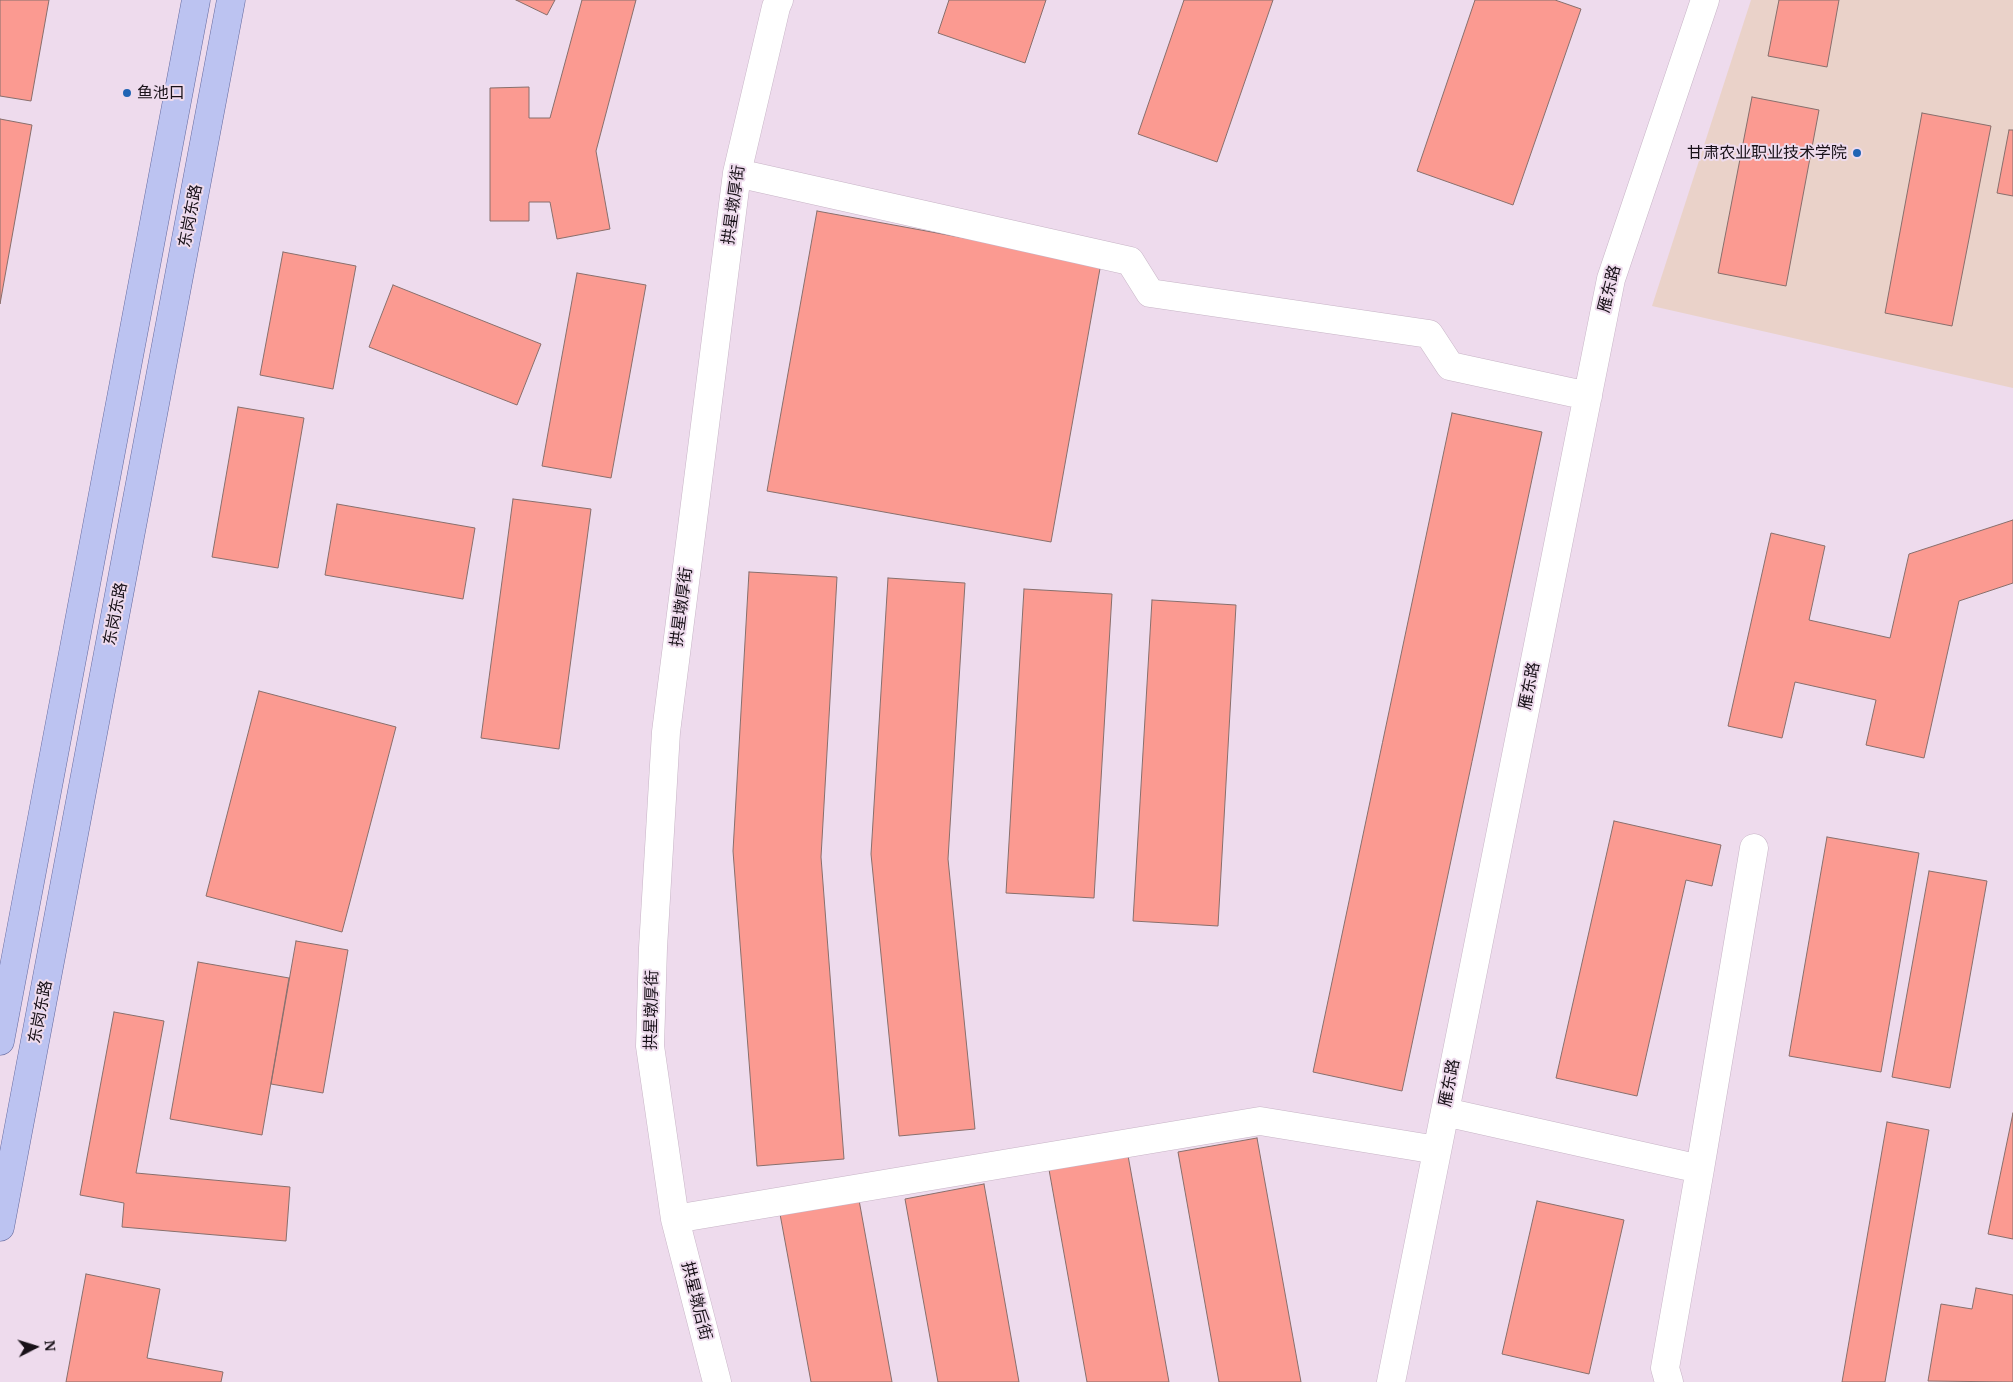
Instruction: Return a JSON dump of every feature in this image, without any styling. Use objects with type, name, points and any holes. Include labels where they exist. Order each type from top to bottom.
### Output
[{"type":"main road","points":[[0,1041],[196,0]]},
{"type":"main road","name":"东岗东路","points":[[0,1227],[231,0]]},
{"type":"street","name":"拱星墩厚街","points":[[675,1219],[650,1046],[653,948],[666,732],[738,173],[779,0]]},
{"type":"street","name":"雁东路","points":[[1391,1382],[1611,279],[1705,0]]},
{"type":"street","points":[[738,173],[1130,261],[1150,293],[1429,334],[1450,366],[1588,396]]},
{"type":"street","points":[[1669,1382],[1664,1368],[1700,1169],[1754,848]]},
{"type":"street","points":[[1445,1112],[1700,1169]]},
{"type":"street","points":[[675,1219],[1260,1121],[1437,1150]]},
{"type":"street","name":"拱星墩后街","points":[[675,1219],[717,1382]]},
{"type":"shaded area","name":"甘肃农业职业技术学院","points":[[1751,0],[2013,0],[2013,388],[1652,306]]},
{"type":"building","points":[[0,0],[49,0],[31,101],[0,96]]},
{"type":"building","points":[[516,0],[555,0],[547,15]]},
{"type":"building","points":[[582,0],[636,0],[596,151],[610,229],[557,239],[550,202],[529,202],[529,221],[490,221],[490,88],[529,87],[529,118],[550,118]]},
{"type":"building","points":[[949,0],[1046,0],[1025,63],[938,33]]},
{"type":"building","points":[[1184,0],[1273,0],[1217,162],[1138,134]]},
{"type":"building","points":[[1475,0],[1555,0],[1581,9],[1513,205],[1417,171]]},
{"type":"building","points":[[1779,0],[1839,0],[1827,67],[1768,56]]},
{"type":"building","points":[[1752,97],[1819,110],[1786,286],[1718,273]]},
{"type":"building","points":[[1922,113],[1991,126],[1952,326],[1885,313]]},
{"type":"building","points":[[0,119],[32,125],[0,304]]},
{"type":"building","points":[[2009,130],[2013,130],[2013,196],[1997,193]]},
{"type":"building","points":[[817,211],[1101,263],[1051,542],[767,491]]},
{"type":"building","points":[[283,252],[356,266],[333,389],[260,375]]},
{"type":"building","points":[[577,273],[646,285],[611,478],[542,466]]},
{"type":"building","points":[[393,285],[541,344],[517,405],[369,347]]},
{"type":"building","points":[[238,407],[304,418],[278,568],[212,557]]},
{"type":"building","points":[[1452,413],[1542,432],[1402,1091],[1313,1072]]},
{"type":"building","points":[[513,499],[591,509],[559,749],[481,738]]},
{"type":"building","points":[[337,504],[475,528],[463,599],[325,575]]},
{"type":"building","points":[[2013,520],[2013,583],[1959,601],[1924,758],[1866,745],[1876,700],[1795,682],[1782,738],[1728,726],[1771,533],[1825,546],[1809,620],[1890,638],[1909,554]]},
{"type":"building","points":[[749,572],[837,577],[821,857],[844,1159],[757,1166],[733,851]]},
{"type":"building","points":[[888,578],[965,583],[948,859],[975,1129],[899,1136],[871,854]]},
{"type":"building","points":[[1024,589],[1112,594],[1094,898],[1006,893]]},
{"type":"building","points":[[1152,600],[1236,605],[1218,926],[1133,921]]},
{"type":"building","points":[[259,691],[396,727],[342,932],[206,896]]},
{"type":"building","points":[[1614,821],[1721,845],[1712,886],[1686,880],[1637,1096],[1556,1078]]},
{"type":"building","points":[[1827,837],[1919,853],[1881,1072],[1789,1056]]},
{"type":"building","points":[[1929,871],[1987,881],[1950,1088],[1892,1077]]},
{"type":"building","points":[[296,941],[348,950],[323,1093],[271,1084]]},
{"type":"building","points":[[198,962],[289,978],[262,1135],[170,1119]]},
{"type":"building","points":[[114,1012],[164,1021],[136,1173],[290,1187],[286,1241],[122,1227],[124,1203],[80,1195]]},
{"type":"building","points":[[2013,1113],[2013,1239],[1988,1234]]},
{"type":"building","points":[[1887,1122],[1929,1130],[1885,1382],[1842,1382]]},
{"type":"building","points":[[1257,1138],[1301,1382],[1219,1382],[1178,1152]]},
{"type":"building","points":[[1127,1150],[1169,1382],[1087,1382],[1048,1164]]},
{"type":"building","points":[[984,1184],[1019,1382],[938,1382],[905,1199]]},
{"type":"building","points":[[859,1200],[892,1382],[811,1382],[780,1214]]},
{"type":"building","points":[[1537,1201],[1624,1220],[1589,1374],[1502,1354]]},
{"type":"building","points":[[86,1274],[160,1289],[147,1358],[223,1372],[221,1382],[66,1382]]},
{"type":"building","points":[[1976,1288],[2013,1295],[2013,1382],[1928,1381],[1941,1304],[1972,1309]]},
{"type":"place","name":"鱼池口","points":[[127,93]]},
{"type":"place","name":"甘肃农业职业技术学院","points":[[1857,153]]}]
